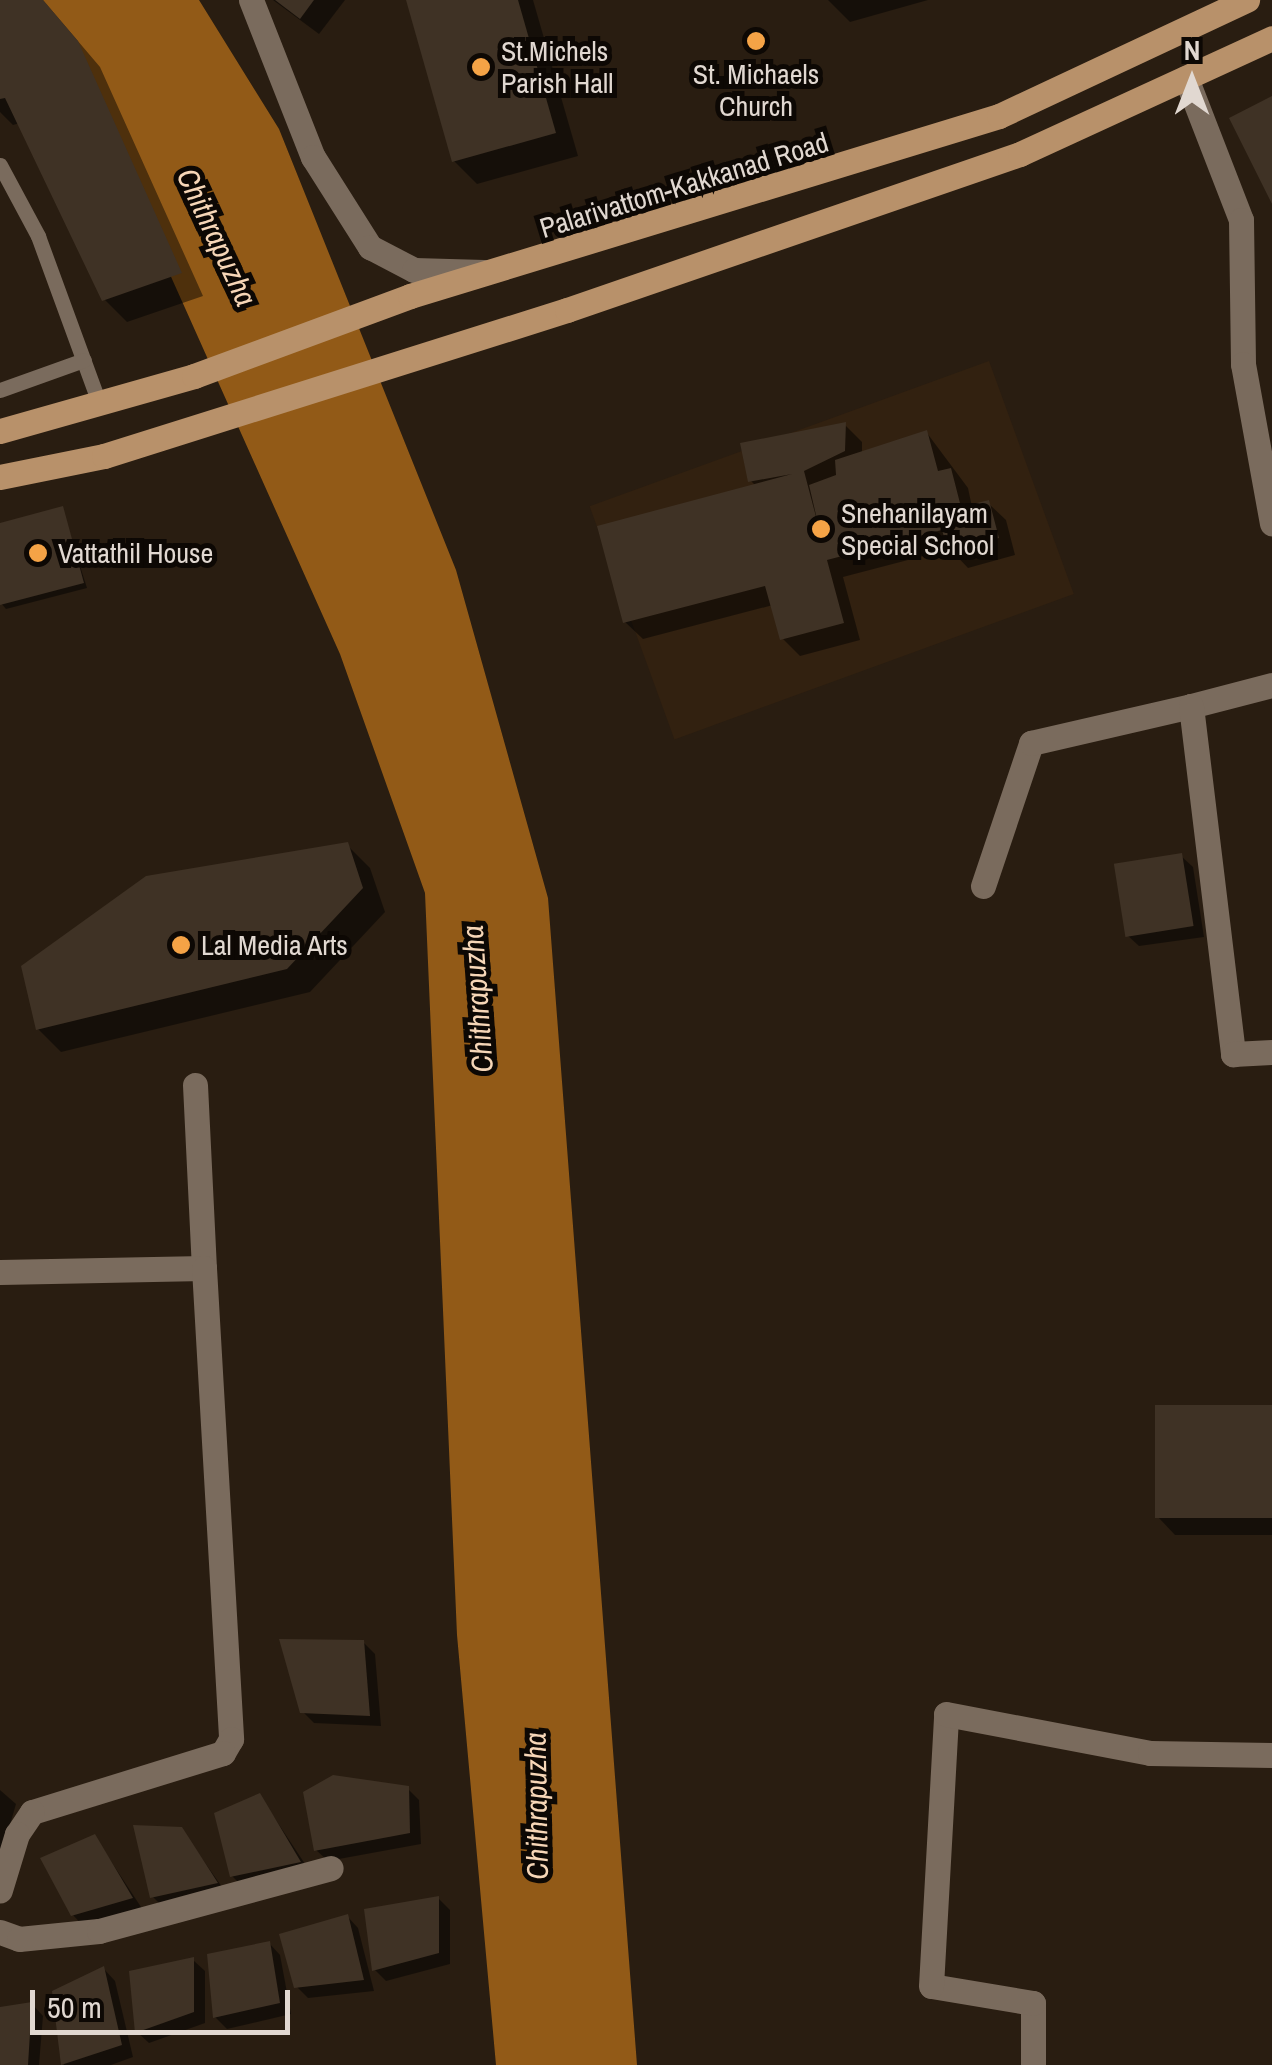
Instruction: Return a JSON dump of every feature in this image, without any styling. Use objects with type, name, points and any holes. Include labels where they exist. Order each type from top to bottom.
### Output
[{"type":"main road","name":"Palarivattom-Kakkanad Road","points":[[0,431],[194,376],[410,296],[503,272],[998,116],[1247,0]]},
{"type":"main road","points":[[0,477],[104,456],[216,421],[1020,154],[1272,38]]},
{"type":"street","points":[[251,0],[313,157],[370,247],[414,270],[503,272]]},
{"type":"street","points":[[1186,78],[1241,220],[1242,364],[1272,523]]},
{"type":"street","points":[[983,886],[1031,743],[1272,685]]},
{"type":"street","points":[[1191,706],[1233,1054],[1272,1052]]},
{"type":"street","points":[[0,1890],[17,1834],[32,1812],[228,1747],[195,1086]]},
{"type":"street","points":[[0,1272],[204,1268]]},
{"type":"street","points":[[1032,2065],[1033,2003],[931,1986],[946,1714],[1150,1753],[1272,1756]]},
{"type":"street","points":[[0,1932],[19,1939],[98,1931],[330,1868]]},
{"type":"lane","points":[[0,166],[38,236],[99,403]]},
{"type":"lane","points":[[0,390],[84,360]]},
{"type":"shaded area","name":"Snehanilayam Special School","points":[[989,361],[1074,594],[674,739],[590,506]]},
{"type":"water","name":"Chithrapuzha","points":[[35,0],[199,0],[279,129],[456,570],[548,898],[637,2065],[496,2065],[457,1635],[425,893],[340,654],[99,116]]},
{"type":"building","points":[[0,0],[43,0],[78,41],[182,273],[102,301],[5,98],[0,99]]},
{"type":"building","points":[[275,0],[314,0],[300,19]]},
{"type":"building","name":"St.Michels Parish Hall","points":[[406,0],[518,0],[556,133],[452,162]]},
{"type":"building","points":[[1272,96],[1272,204],[1229,118]]},
{"type":"building","points":[[846,422],[845,451],[804,471],[820,532],[809,485],[836,475],[835,460],[927,430],[938,471],[951,468],[961,507],[989,500],[999,538],[948,551],[942,530],[827,560],[844,623],[780,640],[765,586],[623,623],[597,526],[792,474],[748,482],[740,443]]},
{"type":"building","name":"Vattathil House","points":[[63,506],[84,583],[0,605],[0,523]]},
{"type":"building","name":"Lal Media Arts","points":[[348,842],[363,888],[287,969],[36,1030],[21,966],[146,876]]},
{"type":"building","points":[[1182,853],[1194,926],[1125,937],[1114,864]]},
{"type":"building","points":[[1155,1405],[1272,1405],[1272,1518],[1155,1518]]},
{"type":"building","points":[[279,1639],[364,1640],[370,1716],[300,1713]]},
{"type":"building","points":[[333,1775],[409,1786],[410,1833],[314,1851],[303,1792]]},
{"type":"building","points":[[260,1793],[301,1862],[230,1877],[214,1813]]},
{"type":"building","points":[[133,1825],[182,1827],[218,1883],[150,1898]]},
{"type":"building","points":[[95,1834],[133,1898],[71,1916],[40,1858]]},
{"type":"building","points":[[439,1896],[439,1953],[372,1971],[364,1909]]},
{"type":"building","points":[[348,1914],[364,1980],[294,1988],[279,1934]]},
{"type":"building","points":[[270,1941],[280,2003],[213,2018],[207,1954]]},
{"type":"building","points":[[194,1957],[194,2012],[135,2033],[129,1971]]},
{"type":"building","points":[[104,1966],[122,2045],[61,2065],[52,1991]]},
{"type":"building","points":[[32,2002],[28,2065],[0,2065],[0,2007]]},
{"type":"place","name":"St. Michaels Church","points":[[756,41]]},
{"type":"place","name":"St.Michels Parish Hall","points":[[481,67]]},
{"type":"place","name":"Snehanilayam Special School","points":[[821,529]]},
{"type":"place","name":"Vattathil House","points":[[38,553]]},
{"type":"place","name":"Lal Media Arts","points":[[181,945]]}]
